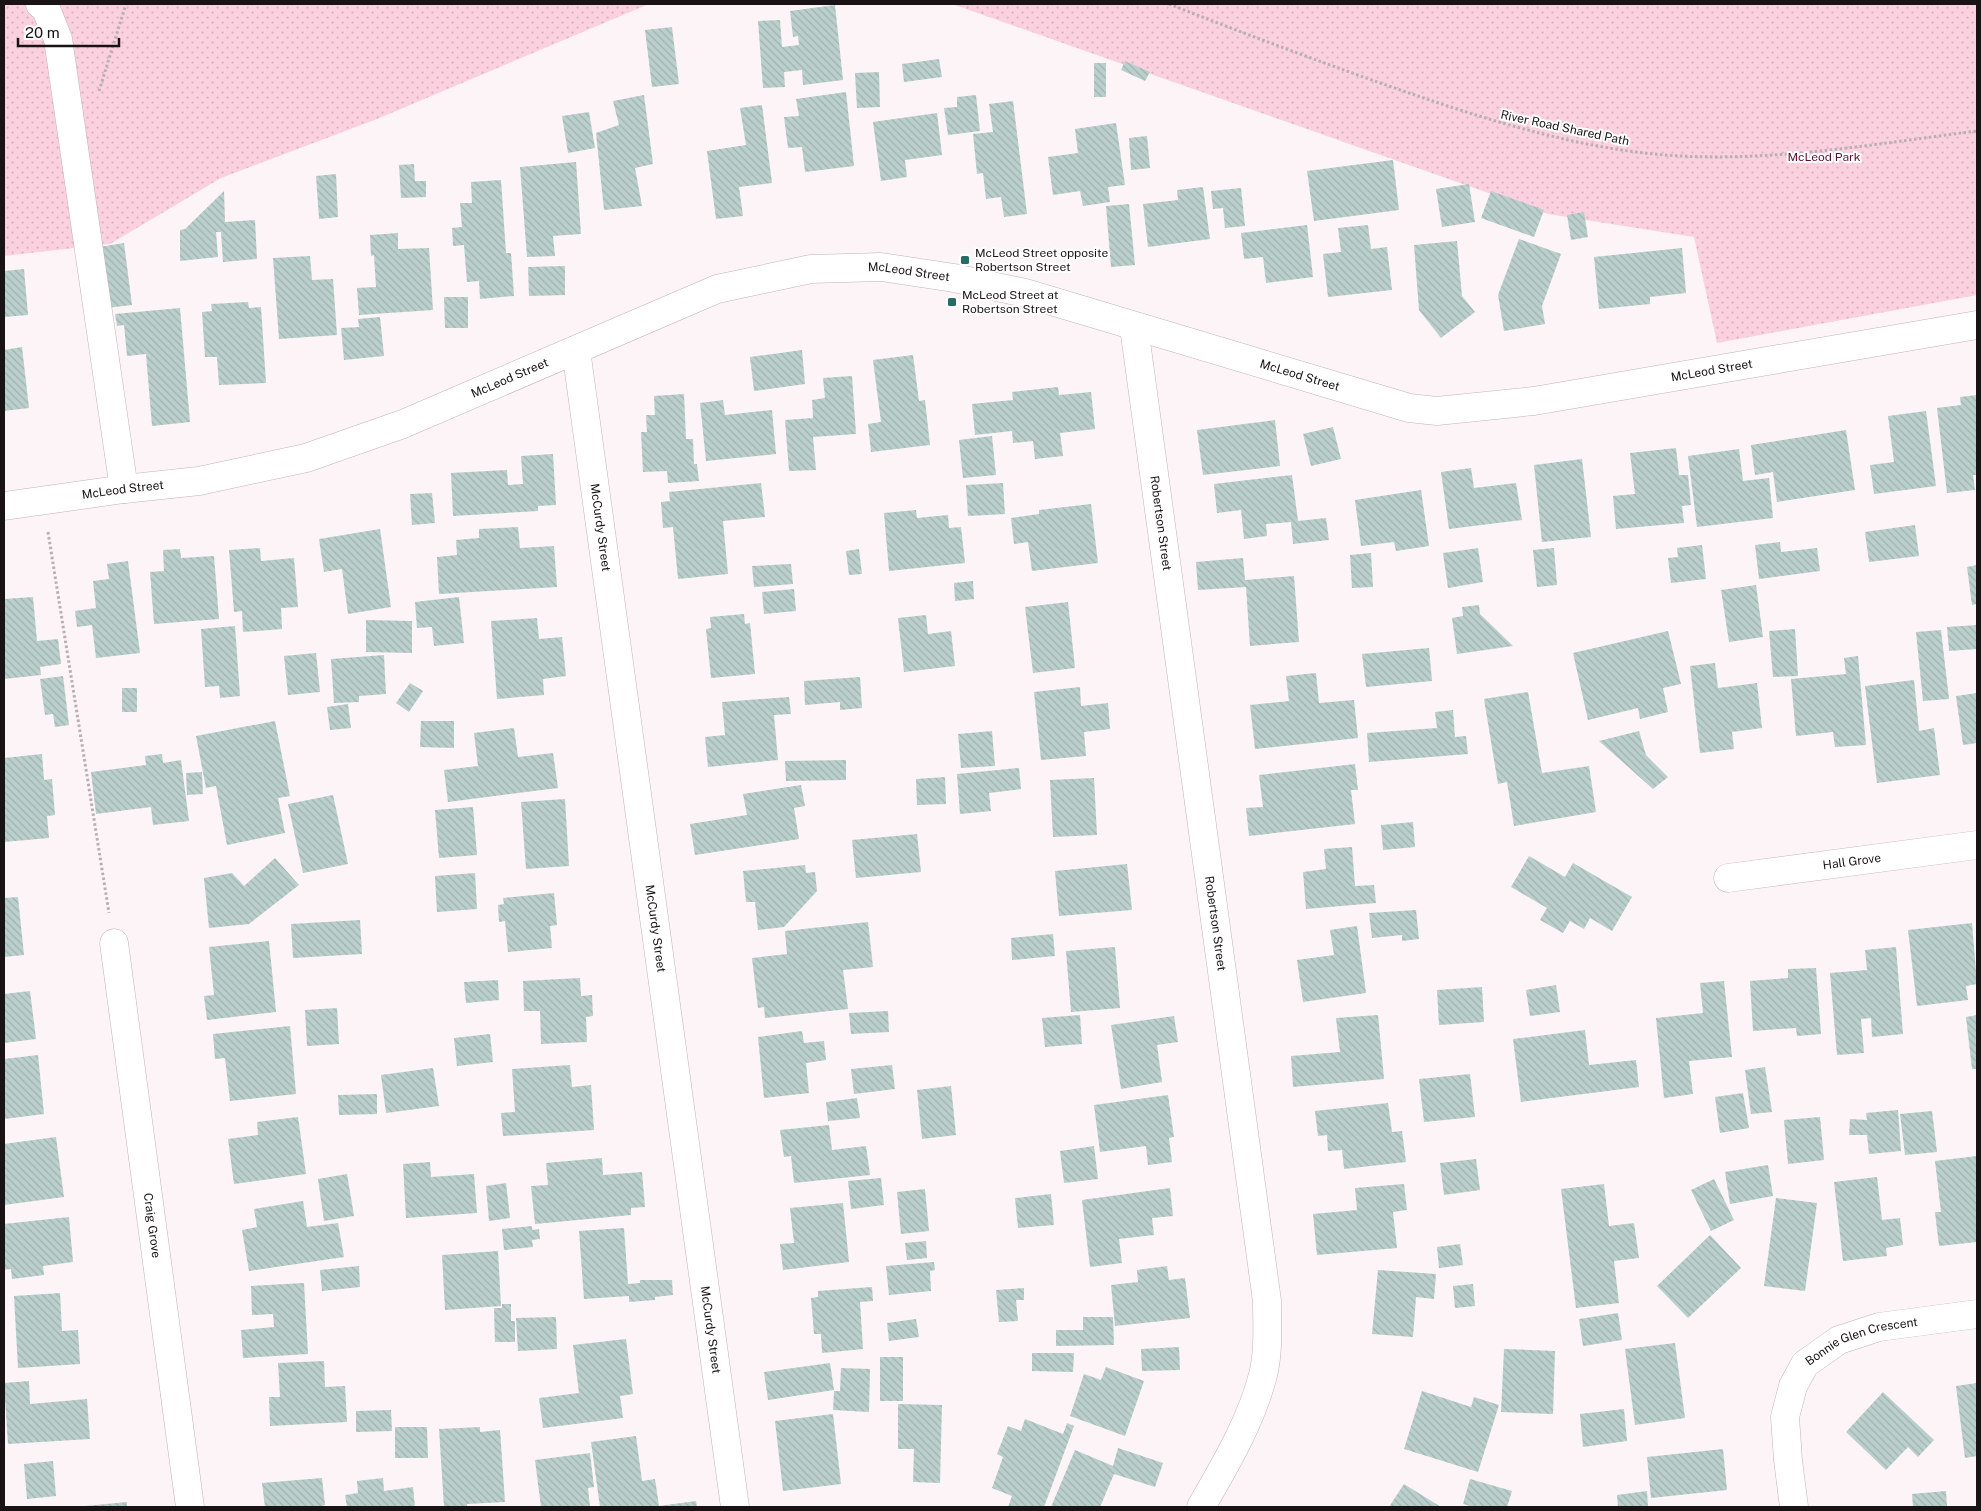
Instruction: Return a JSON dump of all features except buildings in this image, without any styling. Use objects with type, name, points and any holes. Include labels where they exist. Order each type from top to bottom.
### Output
[{"type":"street","points":[[40,4],[46,9],[58,39],[124,489]]},
{"type":"street","name":"McLeod Street","points":[[4,506],[43,502],[124,489],[198,481],[306,458],[403,424],[717,290],[811,269],[881,267],[954,278],[1025,294],[1409,408],[1437,412],[1534,401],[1977,325]]},
{"type":"street","name":"Robertson Street","points":[[1134,327],[1266,1301],[1267,1339],[1263,1374],[1243,1432],[1201,1507]]},
{"type":"street","name":"McCurdy Street","points":[[576,350],[735,1507]]},
{"type":"street","name":"Hall Grove","points":[[1728,878],[1977,845]]},
{"type":"street","name":"Craig Grove","points":[[114,943],[190,1507]]},
{"type":"street","name":"Bonnie Glen Crescent","points":[[1794,1507],[1784,1417],[1793,1386],[1806,1364],[1839,1340],[1879,1327],[1977,1314]]},
{"type":"path","points":[[68,109],[87,103],[100,90],[126,4]]},
{"type":"path","name":"River Road Shared Path","points":[[1169,4],[1358,76],[1495,122],[1616,149],[1664,155],[1712,157],[1800,153],[1977,131]]},
{"type":"path","points":[[43,502],[114,943]]},
{"type":"green space","points":[[4,4],[649,4],[377,119],[221,178],[110,244],[4,256]]},
{"type":"green space","name":"McLeod Park","points":[[952,4],[1977,4],[1977,295],[1717,343],[1694,237],[1548,214]]},
{"type":"place","name":"McLeod Street opposite Robertson Street","points":[[965,260]]},
{"type":"place","name":"McLeod Street at Robertson Street","points":[[952,302]]}]
